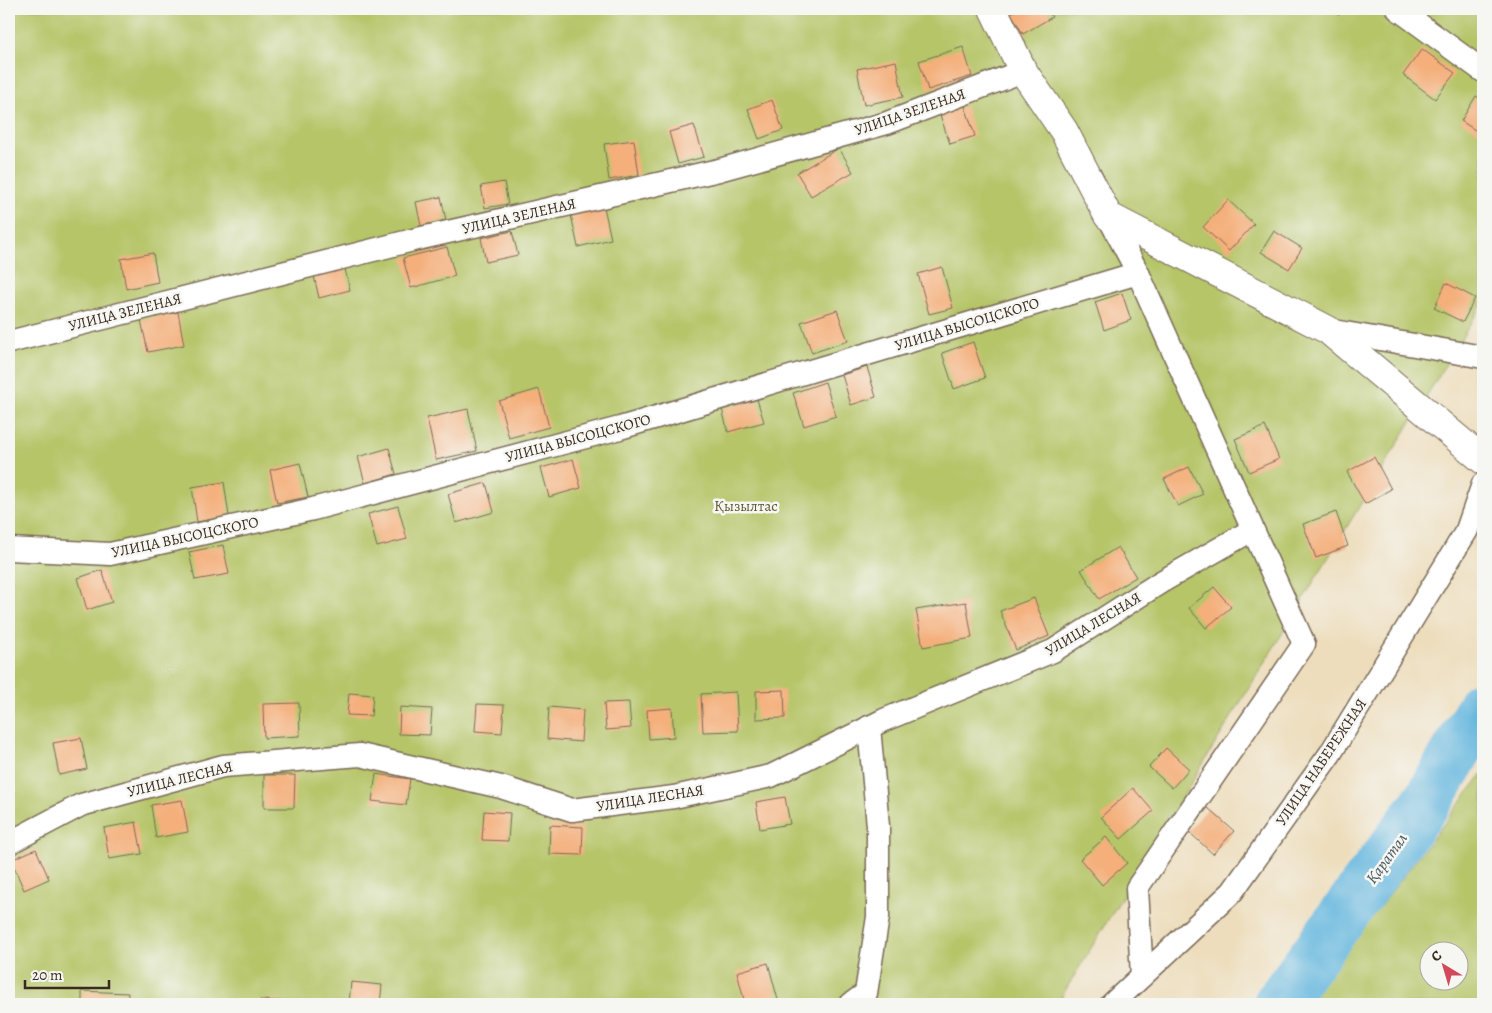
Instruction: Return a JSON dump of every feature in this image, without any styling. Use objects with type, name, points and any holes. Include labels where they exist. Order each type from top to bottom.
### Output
[{"type":"street","points":[[993,9],[1023,71],[1064,131],[1138,273],[1304,644],[1137,888],[1142,976]]},
{"type":"street","points":[[1398,9],[1483,71]]},
{"type":"street","name":"УЛИЦА ЗЕЛЕНАЯ","points":[[9,342],[412,240],[719,170],[887,123],[1023,71]]},
{"type":"street","points":[[1108,216],[1328,330],[1483,460]]},
{"type":"street","name":"УЛИЦА ВЫСОЦСКОГО","points":[[9,549],[110,554],[313,509],[620,428],[1138,273]]},
{"type":"street","points":[[1328,330],[1483,357]]},
{"type":"street","name":"УЛИЦА НАБЕРЕЖНАЯ","points":[[1112,1004],[1232,892],[1330,754],[1467,530],[1483,484]]},
{"type":"street","name":"УЛИЦА ЛЕСНАЯ","points":[[9,843],[81,805],[223,766],[360,755],[501,787],[572,810],[674,797],[771,776],[869,727],[1053,651],[1161,582],[1252,530]]},
{"type":"street","points":[[851,1004],[866,993],[878,917],[878,826],[869,727]]},
{"type":"green space","name":"Қызылтас","points":[[9,9],[1483,9],[1483,303],[1057,1004],[9,1004]]},
{"type":"green space","points":[[1483,773],[1483,1004],[1305,1004]]},
{"type":"building","points":[[1018,9],[1047,9],[1052,17],[1023,34],[1011,13]]},
{"type":"building","points":[[1331,9],[1344,9],[1339,15]]},
{"type":"building","points":[[963,47],[972,76],[928,90],[919,61]]},
{"type":"building","points":[[1422,49],[1455,73],[1435,99],[1403,75]]},
{"type":"building","points":[[896,61],[903,97],[864,105],[857,69]]},
{"type":"building","points":[[1476,96],[1483,100],[1483,135],[1461,121]]},
{"type":"building","points":[[772,100],[783,130],[759,139],[748,109]]},
{"type":"building","points":[[965,106],[975,136],[950,144],[940,115]]},
{"type":"building","points":[[694,125],[704,157],[678,164],[669,132]]},
{"type":"building","points":[[634,140],[639,175],[609,180],[604,144]]},
{"type":"building","points":[[839,148],[853,172],[811,196],[797,173]]},
{"type":"building","points":[[504,182],[508,204],[485,208],[481,186]]},
{"type":"building","points":[[441,197],[446,220],[421,226],[416,202]]},
{"type":"building","points":[[1228,200],[1254,224],[1229,251],[1203,227]]},
{"type":"building","points":[[604,207],[611,239],[578,247],[571,215]]},
{"type":"building","points":[[512,231],[518,255],[486,262],[481,238]]},
{"type":"building","points":[[1274,231],[1302,248],[1289,269],[1261,252]]},
{"type":"building","points":[[447,247],[455,276],[411,288],[403,258]]},
{"type":"building","points":[[153,253],[158,282],[126,289],[121,259]]},
{"type":"building","points":[[344,265],[350,290],[319,298],[313,272]]},
{"type":"building","points":[[942,267],[953,308],[929,314],[918,274]]},
{"type":"building","points":[[1446,283],[1475,298],[1463,322],[1434,308]]},
{"type":"building","points":[[1122,293],[1131,320],[1104,330],[1095,302]]},
{"type":"building","points":[[837,310],[848,341],[812,353],[801,322]]},
{"type":"building","points":[[178,312],[184,345],[148,352],[141,320]]},
{"type":"building","points":[[973,342],[985,378],[954,389],[942,353]]},
{"type":"building","points":[[867,367],[876,397],[851,405],[842,375]]},
{"type":"building","points":[[825,382],[836,416],[804,426],[793,393]]},
{"type":"building","points":[[9,385],[13,402],[9,403]]},
{"type":"building","points":[[539,389],[549,427],[509,438],[499,401]]},
{"type":"building","points":[[757,399],[764,422],[728,432],[722,409]]},
{"type":"building","points":[[468,409],[477,451],[436,460],[427,418]]},
{"type":"building","points":[[1265,426],[1279,459],[1249,472],[1235,439]]},
{"type":"building","points":[[389,448],[396,474],[365,483],[358,457]]},
{"type":"building","points":[[1374,457],[1391,489],[1365,504],[1347,472]]},
{"type":"building","points":[[573,459],[581,488],[549,497],[541,468]]},
{"type":"building","points":[[300,463],[308,497],[277,503],[270,470]]},
{"type":"building","points":[[1189,467],[1203,494],[1178,506],[1164,479]]},
{"type":"building","points":[[224,482],[229,516],[197,522],[192,487]]},
{"type":"building","points":[[486,483],[494,512],[456,523],[448,494]]},
{"type":"building","points":[[398,506],[407,539],[377,547],[368,514]]},
{"type":"building","points":[[1336,512],[1348,546],[1316,558],[1303,524]]},
{"type":"building","points":[[223,545],[229,574],[195,580],[189,552]]},
{"type":"building","points":[[1118,547],[1136,577],[1099,599],[1081,570]]},
{"type":"building","points":[[102,570],[112,602],[87,610],[78,578]]},
{"type":"building","points":[[1214,587],[1231,607],[1206,628],[1189,608]]},
{"type":"building","points":[[1034,598],[1049,636],[1016,650],[1000,611]]},
{"type":"building","points":[[966,602],[972,638],[923,647],[916,610]]},
{"type":"building","points":[[784,690],[785,718],[756,719],[756,691]]},
{"type":"building","points":[[736,692],[738,731],[703,732],[701,694]]},
{"type":"building","points":[[349,693],[373,695],[371,716],[347,715]]},
{"type":"building","points":[[629,702],[631,728],[606,730],[604,703]]},
{"type":"building","points":[[299,703],[300,736],[264,738],[263,704]]},
{"type":"building","points":[[477,704],[504,705],[502,733],[475,731]]},
{"type":"building","points":[[400,707],[432,709],[430,735],[399,734]]},
{"type":"building","points":[[549,707],[583,710],[581,742],[547,739]]},
{"type":"building","points":[[672,708],[674,737],[649,739],[647,710]]},
{"type":"building","points":[[81,738],[87,769],[59,775],[53,743]]},
{"type":"building","points":[[1166,748],[1189,769],[1172,788],[1149,767]]},
{"type":"building","points":[[376,774],[410,779],[406,805],[372,801]]},
{"type":"building","points":[[264,775],[295,775],[294,808],[264,808]]},
{"type":"building","points":[[1133,788],[1153,811],[1121,839],[1101,817]]},
{"type":"building","points":[[785,797],[790,824],[760,829],[756,802]]},
{"type":"building","points":[[182,800],[188,832],[156,838],[151,805]]},
{"type":"building","points":[[1208,808],[1234,831],[1213,854],[1188,831]]},
{"type":"building","points":[[484,811],[510,813],[508,841],[482,840]]},
{"type":"building","points":[[136,822],[142,854],[109,859],[104,828]]},
{"type":"building","points":[[550,825],[583,827],[582,855],[549,854]]},
{"type":"building","points":[[1106,837],[1127,863],[1102,885],[1080,859]]},
{"type":"building","points":[[36,849],[49,879],[24,890],[11,860]]},
{"type":"building","points":[[768,963],[778,1000],[763,1004],[745,1004],[737,972]]},
{"type":"building","points":[[351,982],[382,985],[380,1004],[349,1004]]},
{"type":"building","points":[[82,991],[128,993],[127,1004],[82,1004]]},
{"type":"building","points":[[260,1000],[281,1001],[281,1004],[260,1004]]},
{"type":"building","points":[[199,1001],[199,1004],[179,1004],[179,1003]]},
{"type":"waterway","name":"Қаратал","points":[[1278,1004],[1431,796],[1483,705]]}]
